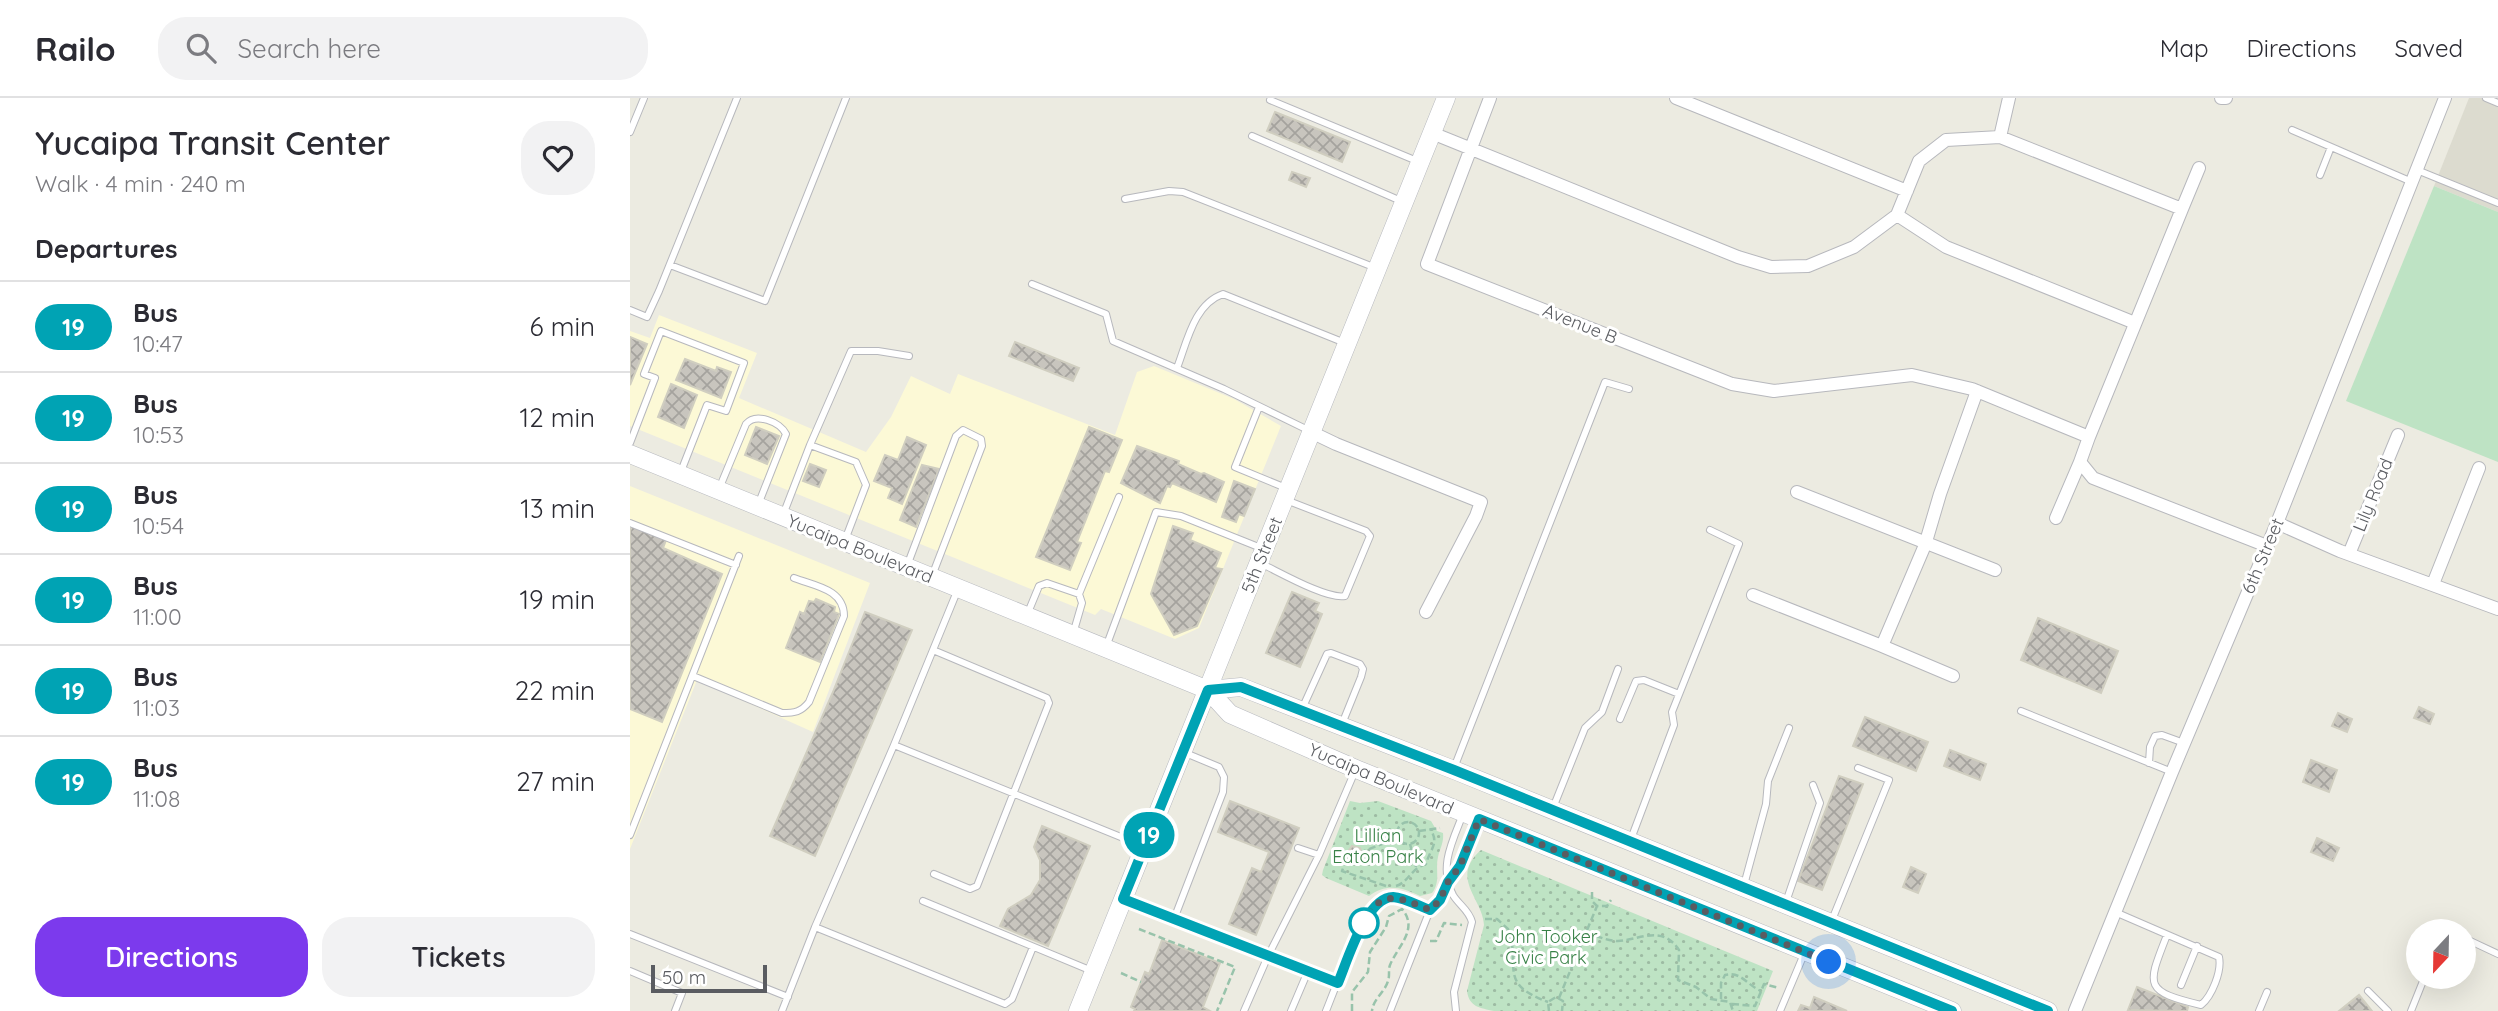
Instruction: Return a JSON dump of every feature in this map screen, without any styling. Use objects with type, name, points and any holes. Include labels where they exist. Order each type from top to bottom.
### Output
[{"type":"main road","name":"5th Street","points":[[1078,1011],[1446,98]]},
{"type":"main road","name":"Yucaipa Boulevard","points":[[630,454],[1208,690],[1230,714],[1356,769],[1952,1011]]},
{"type":"main road","name":"Yucaipa Boulevard","points":[[1208,690],[1241,687],[1552,809],[2048,1011]]},
{"type":"street","points":[[1469,150],[1490,98]]},
{"type":"street","points":[[1676,98],[1907,191]]},
{"type":"street","points":[[2000,137],[2009,98]]},
{"type":"street","name":"6th Street","points":[[2075,1011],[2277,523],[2445,98]]},
{"type":"street","points":[[1432,133],[1738,257],[1771,267],[1808,266],[1854,247],[1897,215],[1919,161],[1946,140],[2000,137],[2182,209]]},
{"type":"street","name":"Avenue B","points":[[1469,150],[1427,264],[1732,384],[1774,391],[1912,375],[1976,391],[2089,437]]},
{"type":"street","points":[[2056,518],[2199,169]]},
{"type":"street","points":[[1897,215],[1946,247],[2135,323]]},
{"type":"street","points":[[1882,646],[1926,541],[1976,391]]},
{"type":"street","points":[[1311,432],[1480,502],[1476,516],[1426,612]]},
{"type":"street","name":"Lily Road","points":[[2349,554],[2398,435]]},
{"type":"street","points":[[2080,462],[2093,478],[2267,546]]},
{"type":"street","points":[[2432,584],[2479,468]]},
{"type":"street","points":[[1797,492],[1995,570]]},
{"type":"street","name":"Lily Road","points":[[2277,523],[2349,554],[2498,608]]},
{"type":"street","points":[[1753,595],[1953,676]]},
{"type":"lane","points":[[630,132],[644,98]]},
{"type":"lane","points":[[630,310],[647,317],[737,98]]},
{"type":"lane","points":[[670,265],[765,301],[846,98]]},
{"type":"lane","points":[[2486,98],[2498,103]]},
{"type":"lane","points":[[1270,100],[1419,161]]},
{"type":"lane","points":[[2292,130],[2331,147],[2498,203]]},
{"type":"lane","points":[[1252,136],[1403,202]]},
{"type":"lane","points":[[2320,175],[2331,147]]},
{"type":"lane","points":[[1125,199],[1169,191],[1183,192],[1378,268]]},
{"type":"lane","points":[[1032,284],[1106,314],[1113,341],[1177,368],[1311,432]]},
{"type":"lane","points":[[1177,368],[1201,308],[1211,298],[1223,294],[1347,344]]},
{"type":"lane","points":[[630,443],[654,378],[644,374],[661,331],[744,363],[726,411],[707,405],[680,475]]},
{"type":"lane","points":[[782,517],[851,351],[878,351],[909,356]]},
{"type":"lane","points":[[1454,770],[1605,382],[1629,389]]},
{"type":"lane","points":[[1106,649],[1156,512],[1181,516],[1339,598],[1345,596],[1370,536],[1366,531],[1235,467],[1259,407]]},
{"type":"lane","points":[[719,491],[746,424],[757,417],[764,419],[780,426],[786,434],[758,507]]},
{"type":"lane","points":[[906,567],[956,436],[963,430],[981,439],[982,446],[932,578]]},
{"type":"lane","points":[[810,445],[856,462],[866,485],[844,542]]},
{"type":"lane","points":[[1072,636],[1082,603],[1079,594],[1119,497]]},
{"type":"lane","points":[[630,523],[736,565]]},
{"type":"lane","points":[[1630,841],[1674,725],[1672,712],[1739,544],[1710,530]]},
{"type":"lane","points":[[630,835],[739,556]]},
{"type":"lane","points":[[693,676],[782,713],[803,710],[809,702],[844,616],[844,610],[842,601],[833,592],[794,578]]},
{"type":"lane","points":[[1026,617],[1039,586],[1046,583],[1079,594]]},
{"type":"lane","points":[[782,1011],[958,588]]},
{"type":"lane","points":[[933,650],[1047,698],[1049,703],[977,886],[970,889],[934,874]]},
{"type":"lane","points":[[1301,711],[1328,654],[1331,653],[1360,664],[1363,669],[1342,726]]},
{"type":"lane","points":[[1552,809],[1586,728],[1602,712],[1618,669]]},
{"type":"lane","points":[[1620,719],[1636,681],[1644,680],[1679,694]]},
{"type":"lane","points":[[2021,711],[2172,772]]},
{"type":"lane","points":[[1743,887],[1766,804],[1768,781],[1789,728]]},
{"type":"lane","points":[[2149,763],[2150,747],[2155,736],[2162,735],[2184,743]]},
{"type":"lane","points":[[894,745],[1144,847]]},
{"type":"lane","points":[[1174,919],[1223,792],[1224,777],[1219,767],[1183,752]]},
{"type":"lane","points":[[1831,922],[1889,780],[1858,768]]},
{"type":"lane","points":[[1244,1011],[1268,956],[1319,855],[1356,769]]},
{"type":"lane","points":[[1786,904],[1820,803],[1813,785]]},
{"type":"lane","points":[[1390,1011],[1430,910],[1440,900],[1448,882],[1460,866],[1471,816]]},
{"type":"lane","points":[[1458,1010],[1454,992],[1472,922],[1468,912],[1451,891],[1445,860],[1471,816]]},
{"type":"lane","points":[[1298,848],[1319,855]]},
{"type":"lane","points":[[1326,1011],[1364,921],[1374,906],[1383,899],[1393,897],[1430,910]]},
{"type":"lane","points":[[1123,899],[1338,983]]},
{"type":"lane","points":[[923,901],[1093,972]]},
{"type":"lane","points":[[2115,912],[2219,957],[2221,965],[2208,999],[2201,1005],[2157,989],[2152,980],[2167,935]]},
{"type":"lane","points":[[815,927],[1005,1004],[1012,999],[1033,947]]},
{"type":"lane","points":[[630,934],[788,996]]},
{"type":"lane","points":[[2476,944],[2498,954]]},
{"type":"lane","points":[[2181,985],[2197,946]]},
{"type":"lane","points":[[1780,1011],[1805,952]]},
{"type":"lane","points":[[630,971],[682,993],[675,1011]]},
{"type":"lane","points":[[1291,1011],[1308,971]]},
{"type":"lane","points":[[2411,1011],[2420,989]]},
{"type":"lane","points":[[2368,991],[2388,1011]]},
{"type":"lane","points":[[2259,1011],[2267,992]]},
{"type":"path","points":[[1404,823],[1412,823],[1418,831],[1416,841],[1410,844],[1403,843],[1398,838],[1397,831],[1404,823]]},
{"type":"path","points":[[1418,831],[1440,828]]},
{"type":"path","points":[[1398,838],[1347,858],[1342,871],[1385,886],[1405,885],[1416,867],[1426,864],[1436,838],[1430,830]]},
{"type":"path","points":[[1410,844],[1416,867]]},
{"type":"path","points":[[1592,892],[1592,901],[1597,906],[1607,906],[1611,900]]},
{"type":"path","points":[[1559,998],[1597,906]]},
{"type":"path","points":[[1352,1011],[1352,992],[1368,972],[1370,952],[1386,927],[1389,916],[1402,909],[1407,915],[1408,933],[1388,967],[1388,981],[1372,1006],[1372,1011]]},
{"type":"path","points":[[1485,919],[1497,919],[1508,929],[1514,977],[1519,986],[1529,995],[1548,1002]]},
{"type":"path","points":[[1430,942],[1436,941],[1444,923],[1462,925]]},
{"type":"path","points":[[1139,929],[1235,967],[1217,1011]]},
{"type":"path","points":[[1586,932],[1616,941],[1649,935],[1673,942],[1679,950],[1678,980],[1696,987],[1711,999],[1755,1006],[1765,984],[1779,988],[1782,980]]},
{"type":"path","points":[[1121,973],[1142,982]]},
{"type":"path","points":[[1721,1000],[1721,983],[1725,975],[1740,976],[1761,991]]},
{"type":"path","points":[[1548,1002],[1551,998],[1559,998],[1563,1001],[1563,1010],[1569,1011]]},
{"type":"path","points":[[1548,1002],[1549,1011]]},
{"type":"path","points":[[1732,1004],[1733,1011]]},
{"type":"shaded area","points":[[2469,98],[2498,98],[2498,212],[2434,186]]},
{"type":"shaded area","points":[[659,315],[757,353],[739,398],[866,452],[891,417],[911,376],[950,394],[958,374],[1115,435],[1137,372],[1154,366],[1234,399],[1281,426],[1199,628],[1175,639],[1101,609],[1095,615],[630,426],[630,331],[650,338]]},
{"type":"shaded area","points":[[630,486],[870,583],[813,732],[697,680],[630,849]]},
{"type":"green space","points":[[2434,186],[2498,212],[2498,462],[2346,401]]},
{"type":"green space","name":"Lillian Eaton Park","points":[[1350,801],[1378,801],[1431,821],[1437,831],[1443,833],[1436,884],[1432,893],[1420,896],[1407,890],[1388,888],[1369,896],[1322,875]]},
{"type":"green space","name":"John Tooker Civic Park","points":[[1481,850],[1773,971],[1757,1011],[1494,1011],[1476,1006],[1467,991],[1484,925],[1470,888],[1468,870]]},
{"type":"building","points":[[1275,112],[1350,142],[1342,162],[1267,131]]},
{"type":"building","points":[[1292,172],[1310,178],[1306,187],[1289,180]]},
{"type":"building","points":[[630,337],[647,344],[630,385]]},
{"type":"building","points":[[1015,342],[1079,368],[1073,381],[1009,356]]},
{"type":"building","points":[[685,359],[716,371],[717,367],[731,372],[721,398],[676,380]]},
{"type":"building","points":[[671,384],[697,395],[684,428],[658,417]]},
{"type":"building","points":[[756,427],[779,436],[767,464],[745,455]]},
{"type":"building","points":[[1089,427],[1122,440],[1109,472],[1105,471],[1077,542],[1081,543],[1070,570],[1036,557]]},
{"type":"building","points":[[907,437],[926,445],[902,504],[888,498],[892,488],[874,481],[885,455],[898,460]]},
{"type":"building","points":[[1137,446],[1179,461],[1178,464],[1224,482],[1216,502],[1172,483],[1170,487],[1167,486],[1160,503],[1121,483]]},
{"type":"building","points":[[810,464],[826,470],[819,487],[803,481]]},
{"type":"building","points":[[922,465],[939,469],[916,527],[900,520]]},
{"type":"building","points":[[1234,481],[1255,489],[1244,516],[1239,514],[1236,522],[1222,517]]},
{"type":"building","points":[[632,526],[666,540],[663,548],[722,574],[662,722],[630,709]]},
{"type":"building","points":[[1173,526],[1193,533],[1190,540],[1221,553],[1215,568],[1222,569],[1197,626],[1174,635],[1151,594]]},
{"type":"building","points":[[1292,592],[1319,603],[1315,611],[1322,614],[1300,667],[1266,653]]},
{"type":"building","points":[[816,599],[835,607],[834,612],[839,614],[820,662],[786,648],[800,612],[804,614],[809,601],[814,602]]},
{"type":"building","points":[[865,612],[912,630],[815,856],[770,836]]},
{"type":"building","points":[[2038,618],[2118,651],[2101,693],[2021,660]]},
{"type":"building","points":[[2419,707],[2434,714],[2430,724],[2414,718]]},
{"type":"building","points":[[2338,713],[2352,719],[2347,732],[2332,726]]},
{"type":"building","points":[[1865,717],[1928,742],[1916,771],[1853,746]]},
{"type":"building","points":[[1950,750],[1986,764],[1980,780],[1944,766]]},
{"type":"building","points":[[2311,760],[2337,770],[2329,792],[2303,782]]},
{"type":"building","points":[[1839,776],[1863,784],[1822,890],[1798,881]]},
{"type":"building","points":[[1230,801],[1299,828],[1256,935],[1229,924],[1252,868],[1261,872],[1269,852],[1218,832]]},
{"type":"building","points":[[1042,826],[1090,846],[1048,946],[1000,926],[1008,909],[1031,895],[1040,880],[1040,860],[1034,847]]},
{"type":"building","points":[[2317,838],[2339,848],[2333,861],[2311,852]]},
{"type":"building","points":[[1352,846],[1360,848],[1363,855],[1358,862],[1350,860],[1347,853]]},
{"type":"building","points":[[1911,867],[1926,874],[1918,893],[1903,887]]},
{"type":"building","points":[[1162,940],[1220,963],[1203,1007],[1210,1011],[1134,1011],[1131,1007],[1145,972],[1149,974]]},
{"type":"building","points":[[2137,987],[2188,1007],[2187,1011],[2128,1010]]},
{"type":"building","points":[[2359,995],[2372,1011],[2339,1011]]},
{"type":"building","points":[[1814,997],[1847,1011],[1798,1011],[1801,1005],[1810,1008]]},
{"type":"bus line","name":"19","points":[[1952,1011],[1479,819],[1460,866],[1448,882],[1440,900],[1430,910],[1393,897],[1383,899],[1374,906],[1364,921],[1338,983],[1123,899],[1208,690],[1241,687],[1454,770],[2048,1011]]},
{"type":"route","points":[[1364,923],[1374,906],[1383,899],[1393,897],[1430,910],[1440,900],[1448,882],[1460,866],[1479,819],[1829,962]]}]
